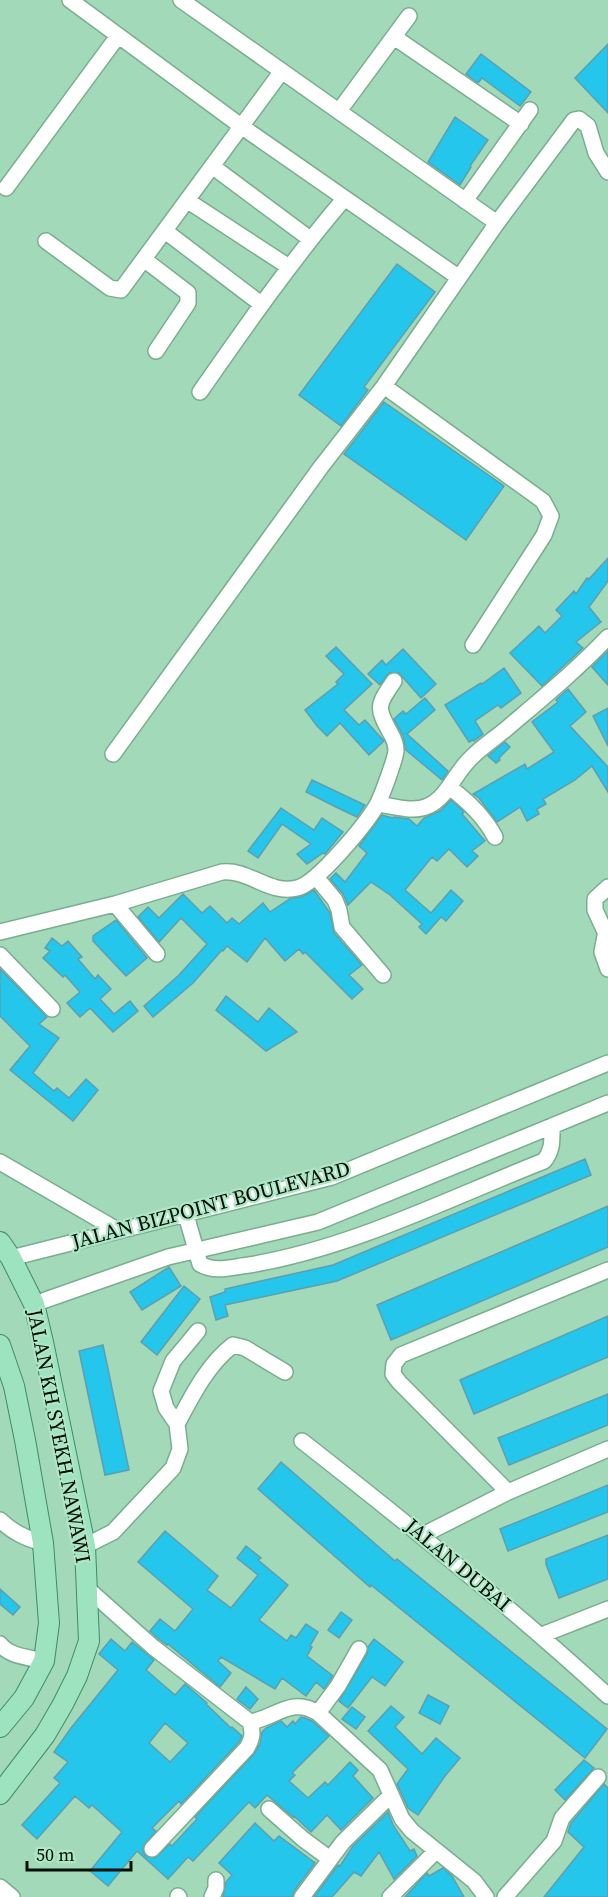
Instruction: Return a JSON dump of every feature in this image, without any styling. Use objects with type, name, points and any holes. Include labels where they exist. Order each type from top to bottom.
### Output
[{"type":"main road","name":"JALAN KH SYEKH NAWAWI","points":[[0,1794],[45,1735],[77,1676],[88,1641],[85,1546],[34,1304],[5,1250]]},
{"type":"main road","name":"JALAN KH SYEKH NAWAWI","points":[[0,1345],[14,1386],[43,1543],[49,1623],[44,1660],[24,1698],[0,1727]]},
{"type":"street","points":[[181,0],[497,223]]},
{"type":"street","points":[[74,1],[241,126],[458,277]]},
{"type":"street","points":[[339,111],[409,16]]},
{"type":"street","points":[[6,188],[118,36]]},
{"type":"street","points":[[394,37],[521,124]]},
{"type":"street","points":[[46,241],[110,288],[121,290],[282,71]]},
{"type":"street","points":[[465,201],[530,111]]},
{"type":"street","points":[[113,754],[321,467],[384,386],[458,277],[574,120],[579,118],[588,126],[596,153],[608,172]]},
{"type":"street","points":[[212,166],[310,239]]},
{"type":"street","points":[[200,392],[261,303],[344,199]]},
{"type":"street","points":[[188,201],[289,267]]},
{"type":"street","points":[[165,231],[261,303]]},
{"type":"street","points":[[145,260],[188,293],[188,303],[156,351]]},
{"type":"street","points":[[384,386],[543,501],[551,516],[544,535],[473,645]]},
{"type":"street","points":[[378,804],[415,810],[435,803],[471,758],[533,706],[608,637]]},
{"type":"street","points":[[0,932],[115,904],[222,872],[240,873],[271,888],[283,890],[298,888],[316,877],[345,846],[378,804],[396,750],[380,709],[383,697],[394,681]]},
{"type":"street","points":[[449,787],[467,801],[488,823],[495,837]]},
{"type":"street","points":[[316,877],[334,900],[339,910],[342,927],[383,975]]},
{"type":"street","points":[[608,887],[595,899],[595,910],[607,937],[602,952],[608,969]]},
{"type":"street","points":[[115,904],[157,954]]},
{"type":"street","points":[[0,955],[52,1009]]},
{"type":"street","name":"JALAN BIZPOINT BOULEVARD","points":[[5,1250],[119,1231],[332,1177],[608,1063]]},
{"type":"street","name":"JALAN BIZPOINT BOULEVARD","points":[[34,1304],[168,1257],[318,1222],[608,1103]]},
{"type":"street","points":[[186,1215],[200,1264],[207,1269],[216,1270],[264,1262],[321,1248],[384,1226],[544,1161],[553,1146],[552,1126]]},
{"type":"street","points":[[0,1162],[119,1231]]},
{"type":"street","points":[[508,1492],[399,1382],[393,1374],[394,1364],[401,1355],[608,1270]]},
{"type":"street","points":[[85,1546],[113,1532],[173,1468],[180,1449],[177,1424],[166,1408],[161,1391],[173,1361],[198,1331]]},
{"type":"street","points":[[177,1424],[197,1386],[225,1351],[233,1345],[245,1348],[285,1372]]},
{"type":"street","name":"JALAN DUBAI","points":[[302,1441],[423,1535],[542,1635],[608,1696]]},
{"type":"street","points":[[423,1535],[508,1492],[608,1449]]},
{"type":"street","points":[[0,1520],[13,1532],[43,1543]]},
{"type":"street","points":[[88,1589],[153,1647],[250,1722],[253,1733],[247,1748],[152,1849]]},
{"type":"street","points":[[542,1635],[608,1609]]},
{"type":"street","points":[[0,1644],[5,1650],[14,1654],[44,1660]]},
{"type":"street","points":[[318,1713],[338,1686],[359,1649]]},
{"type":"street","points":[[250,1722],[299,1706],[310,1707],[380,1770],[390,1796],[411,1831],[474,1881],[486,1897]]},
{"type":"street","points":[[505,1897],[554,1841],[562,1818],[598,1777]]},
{"type":"street","points":[[302,1897],[330,1859],[390,1796]]},
{"type":"street","points":[[269,1809],[330,1859]]},
{"type":"street","points":[[390,1897],[436,1851]]},
{"type":"street","points":[[212,1897],[216,1888],[216,1880]]},
{"type":"street","points":[[0,1887],[12,1897]]},
{"type":"building","points":[[608,44],[608,113],[575,78]]},
{"type":"building","points":[[481,54],[531,92],[520,106],[482,78],[478,83],[466,74]]},
{"type":"building","points":[[455,117],[488,140],[460,185],[428,162]]},
{"type":"building","points":[[397,264],[435,292],[364,387],[368,390],[341,426],[299,395]]},
{"type":"building","points":[[384,402],[504,486],[466,540],[344,454]]},
{"type":"building","points":[[608,558],[608,581],[589,607],[601,622],[576,642],[583,648],[542,686],[510,653],[539,626],[545,633],[562,616],[556,610],[574,591],[576,594],[587,578],[589,579]]},
{"type":"building","points":[[336,647],[372,684],[344,710],[359,725],[365,720],[384,741],[369,755],[340,723],[327,736],[305,710],[338,684],[336,682],[344,674],[326,656]]},
{"type":"building","points":[[403,649],[436,684],[421,698],[399,673],[389,673],[380,685],[368,674],[382,660],[386,665]]},
{"type":"building","points":[[608,651],[608,685],[592,667]]},
{"type":"building","points":[[504,668],[521,693],[501,708],[498,705],[475,721],[483,734],[469,742],[445,705],[482,684]]},
{"type":"building","points":[[568,689],[586,712],[570,726],[608,767],[608,792],[592,766],[575,780],[543,799],[546,804],[537,809],[539,814],[527,821],[520,807],[497,822],[479,798],[473,794],[525,764],[527,769],[554,752],[532,722],[558,702],[556,700]]},
{"type":"building","points":[[425,698],[435,710],[407,734],[448,771],[442,780],[406,750],[403,736],[394,719],[403,711],[406,714]]},
{"type":"building","points":[[608,708],[608,746],[593,716]]},
{"type":"building","points":[[505,742],[510,747],[496,763],[488,756]]},
{"type":"building","points":[[312,780],[365,805],[357,817],[306,792]]},
{"type":"building","points":[[451,800],[464,812],[462,814],[485,841],[472,851],[478,856],[467,867],[449,849],[437,861],[432,857],[405,890],[431,913],[451,890],[463,901],[446,921],[441,917],[426,934],[419,927],[422,924],[390,895],[371,882],[348,905],[343,894],[330,879],[336,873],[345,882],[367,853],[359,846],[382,815],[409,819],[417,826],[424,818],[440,811]]},
{"type":"building","points":[[281,808],[314,830],[322,818],[343,832],[325,854],[323,853],[307,864],[297,854],[311,844],[282,824],[258,858],[248,851]]},
{"type":"building","points":[[314,890],[330,913],[334,933],[362,965],[349,975],[363,989],[352,999],[305,952],[303,954],[299,949],[285,961],[265,938],[247,962],[227,946],[193,983],[153,1017],[144,1006],[179,975],[207,944],[181,918],[159,942],[138,917],[148,907],[159,918],[183,894],[202,913],[210,906],[227,923],[232,918],[239,924],[263,903],[270,912],[291,898],[301,897]]},
{"type":"building","points":[[116,920],[147,958],[126,976],[93,941],[93,936]]},
{"type":"building","points":[[52,938],[62,946],[68,941],[82,957],[78,959],[95,979],[98,975],[111,989],[100,999],[114,1014],[130,1001],[138,1011],[113,1032],[90,1008],[80,1017],[67,1003],[80,992],[65,975],[63,977],[43,958],[50,951],[45,948]]},
{"type":"building","points":[[0,969],[47,1017],[39,1024],[59,1038],[33,1073],[54,1091],[57,1088],[69,1098],[86,1079],[98,1090],[73,1121],[10,1070],[30,1046],[0,1016]]},
{"type":"building","points":[[226,996],[258,1022],[269,1008],[297,1032],[266,1051],[216,1010]]},
{"type":"building","points":[[585,1159],[591,1175],[337,1281],[225,1305],[228,1316],[216,1320],[210,1297],[225,1292],[225,1289],[333,1265]]},
{"type":"building","points":[[608,1206],[608,1247],[391,1340],[377,1305]]},
{"type":"building","points":[[169,1267],[181,1286],[142,1310],[130,1292]]},
{"type":"building","points":[[184,1286],[200,1299],[157,1355],[141,1342]]},
{"type":"building","points":[[608,1316],[608,1357],[474,1414],[460,1380]]},
{"type":"building","points":[[103,1345],[129,1470],[105,1475],[79,1351]]},
{"type":"building","points":[[608,1394],[608,1425],[509,1465],[498,1438]]},
{"type":"building","points":[[281,1462],[395,1561],[397,1559],[607,1729],[585,1758],[371,1585],[370,1587],[258,1489]]},
{"type":"building","points":[[608,1485],[608,1512],[508,1551],[500,1529]]},
{"type":"building","points":[[165,1531],[218,1576],[207,1590],[231,1608],[258,1575],[237,1558],[246,1546],[261,1558],[258,1560],[288,1585],[259,1620],[287,1641],[291,1635],[296,1638],[306,1624],[318,1632],[307,1656],[333,1676],[324,1689],[316,1682],[306,1696],[282,1678],[275,1689],[221,1657],[218,1661],[231,1673],[220,1687],[150,1631],[160,1619],[175,1631],[193,1609],[138,1562]]},
{"type":"building","points":[[608,1535],[608,1579],[559,1598],[546,1559]]},
{"type":"building","points":[[0,1589],[20,1607],[13,1615],[0,1604]]},
{"type":"building","points":[[341,1612],[352,1620],[339,1638],[328,1630]]},
{"type":"building","points":[[111,1639],[125,1651],[132,1642],[154,1660],[146,1670],[175,1695],[185,1684],[242,1736],[181,1804],[179,1801],[152,1828],[156,1831],[143,1846],[146,1856],[155,1858],[170,1844],[172,1846],[197,1819],[195,1817],[254,1754],[260,1744],[262,1732],[281,1721],[287,1727],[293,1721],[295,1724],[301,1717],[305,1718],[329,1736],[292,1773],[295,1775],[289,1781],[308,1798],[325,1782],[328,1785],[350,1762],[358,1770],[353,1776],[373,1798],[341,1830],[327,1815],[311,1832],[267,1795],[255,1808],[249,1802],[193,1861],[188,1857],[168,1879],[137,1851],[108,1886],[90,1871],[122,1832],[92,1805],[89,1808],[75,1796],[37,1839],[22,1825],[60,1783],[54,1778],[68,1762],[54,1752],[118,1670],[99,1654]],"holes":[[[165,1723],[188,1743],[170,1762],[149,1743]]]},
{"type":"building","points":[[374,1639],[403,1662],[385,1686],[372,1677],[348,1708],[339,1701]]},
{"type":"building","points":[[246,1687],[258,1699],[250,1709],[237,1699]]},
{"type":"building","points":[[428,1695],[449,1706],[440,1724],[419,1713]]},
{"type":"building","points":[[391,1706],[404,1717],[395,1727],[422,1754],[436,1738],[460,1758],[418,1815],[408,1808],[397,1784],[408,1769],[368,1731]]},
{"type":"building","points":[[352,1707],[365,1717],[356,1729],[342,1719]]},
{"type":"building","points":[[584,1760],[594,1768],[565,1800],[555,1790]]},
{"type":"building","points":[[604,1784],[608,1788],[608,1897],[544,1897],[584,1847],[568,1832],[571,1823]]},
{"type":"building","points":[[388,1812],[393,1825],[410,1851],[414,1849],[417,1856],[394,1879],[379,1852],[361,1876],[354,1872],[332,1897],[314,1897],[338,1865],[340,1866],[353,1846]]},
{"type":"building","points":[[255,1823],[274,1841],[279,1836],[315,1863],[292,1897],[223,1897],[226,1882],[232,1875],[219,1863]]},
{"type":"building","points":[[443,1868],[452,1876],[464,1897],[405,1897],[427,1873],[429,1876]]}]
